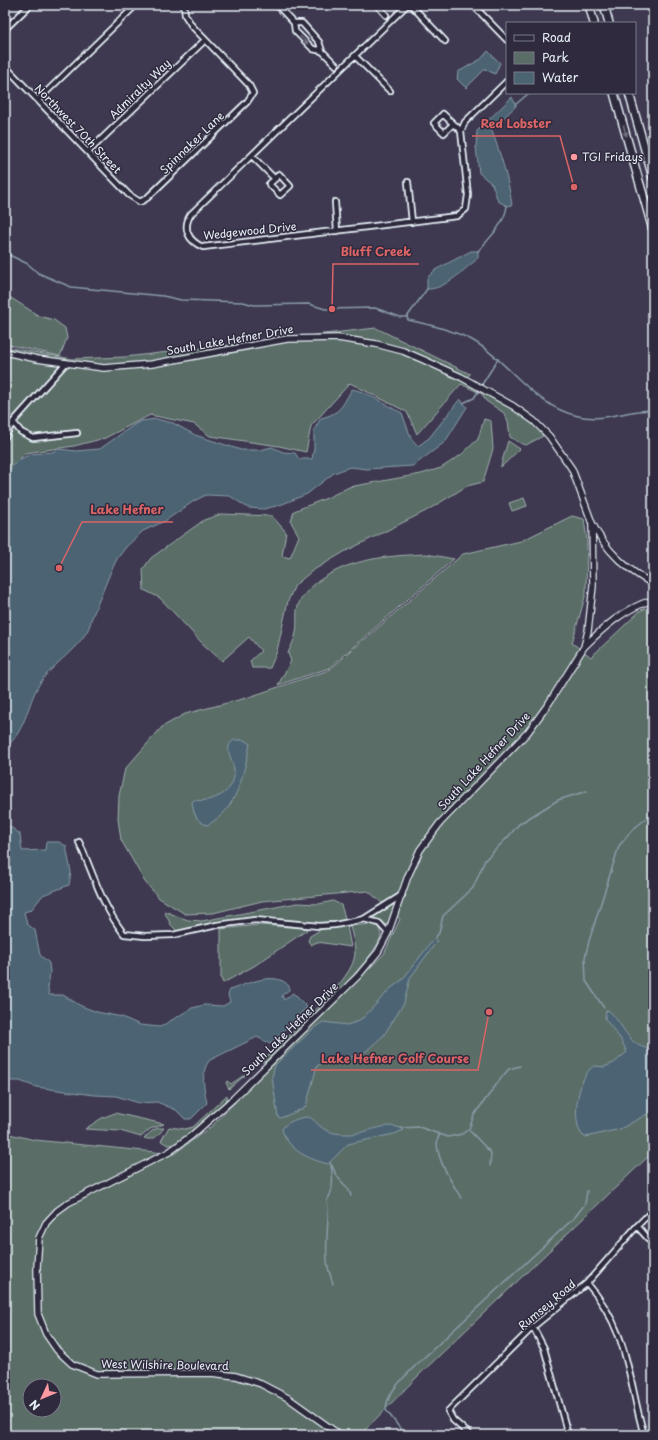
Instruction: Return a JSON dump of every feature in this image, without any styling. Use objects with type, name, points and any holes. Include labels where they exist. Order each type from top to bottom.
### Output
[{"type":"highway","points":[[589,5],[594,22]]},
{"type":"highway","points":[[604,5],[609,22]]},
{"type":"highway","points":[[614,94],[653,230]]},
{"type":"highway","points":[[629,94],[653,178]]},
{"type":"street","points":[[5,29],[30,5]]},
{"type":"street","points":[[38,100],[136,5]]},
{"type":"street","points":[[184,5],[188,20],[205,40]]},
{"type":"street","points":[[277,5],[294,22],[302,23],[319,42],[322,51],[336,64]]},
{"type":"street","points":[[377,5],[386,15]]},
{"type":"street","name":"Wedgewood Drive","points":[[406,5],[191,214],[186,221],[186,229],[194,244],[203,247],[456,216],[466,209],[468,195],[461,131]]},
{"type":"street","points":[[411,5],[445,41]]},
{"type":"street","points":[[474,5],[506,39]]},
{"type":"street","points":[[294,22],[295,31],[313,49],[322,51]]},
{"type":"street","name":"Spinnaker Lane","points":[[140,202],[147,198],[241,108],[253,93],[249,85],[205,40]]},
{"type":"street","name":"Admiralty Way","points":[[88,152],[205,40]]},
{"type":"street","points":[[355,56],[390,92]]},
{"type":"street","name":"Northwest 70th Street","points":[[5,66],[133,198],[140,202]]},
{"type":"street","points":[[453,124],[461,131],[465,122],[506,82]]},
{"type":"street","points":[[252,156],[275,179]]},
{"type":"street","points":[[279,174],[290,186],[280,195],[269,184],[275,179],[279,174]]},
{"type":"street","points":[[408,182],[412,222]]},
{"type":"street","points":[[336,202],[337,231]]},
{"type":"street","name":"South Lake Hefner Drive","points":[[5,352],[86,367],[121,368],[287,339],[338,338],[376,344],[403,351],[486,391],[524,413],[543,429],[558,446],[572,469],[592,523],[593,586],[588,631],[584,647],[549,703],[528,732],[440,823],[420,850],[408,876],[388,932],[378,952],[358,976],[199,1130],[169,1152],[68,1203],[46,1223],[39,1238],[37,1267],[38,1314],[46,1334],[57,1350],[72,1364]]},
{"type":"street","points":[[5,438],[13,422],[66,363]]},
{"type":"street","points":[[13,422],[21,432],[33,438],[77,433]]},
{"type":"street","points":[[592,523],[602,541],[614,556],[631,571],[653,584]]},
{"type":"street","points":[[584,647],[603,628],[613,621],[639,604],[653,600]]},
{"type":"street","points":[[79,842],[100,896],[110,916],[124,934],[173,936],[217,925],[254,920],[319,926],[364,919],[402,895]]},
{"type":"street","points":[[364,919],[379,923],[388,932]]},
{"type":"street","name":"Rumsey Road","points":[[470,1435],[453,1420],[448,1410],[533,1327],[587,1283],[636,1226],[653,1210]]},
{"type":"street","points":[[636,1226],[653,1244]]},
{"type":"street","points":[[587,1283],[612,1320],[625,1348],[644,1435]]},
{"type":"street","points":[[533,1327],[544,1348],[568,1435]]},
{"type":"street","name":"West Wilshire Boulevard","points":[[72,1364],[97,1374],[211,1373],[236,1376],[261,1384],[288,1398],[340,1435]]},
{"type":"green space","points":[[5,294],[39,316],[54,320],[65,328],[67,338],[60,356],[5,344]]},
{"type":"green space","points":[[376,328],[470,374],[463,382],[519,413],[530,421],[543,436],[526,445],[510,437],[508,421],[504,413],[486,401],[482,394],[461,384],[417,434],[407,412],[350,383],[311,426],[306,452],[279,446],[210,436],[194,424],[150,415],[105,438],[74,446],[25,453],[5,476],[5,347],[72,359],[125,357]]},
{"type":"green space","points":[[484,419],[491,421],[493,449],[483,482],[467,486],[426,511],[344,552],[312,571],[295,585],[288,601],[277,651],[270,668],[252,668],[250,661],[261,651],[249,637],[222,661],[203,644],[160,598],[144,590],[143,569],[151,558],[204,520],[221,514],[272,516],[286,532],[282,556],[290,558],[299,536],[291,522],[294,511],[327,498],[349,487],[421,474],[441,468],[461,455],[478,439]]},
{"type":"green space","points":[[508,441],[520,449],[501,467],[501,465]]},
{"type":"green space","points":[[524,498],[527,506],[512,511],[509,503]]},
{"type":"green space","points":[[572,516],[584,519],[587,541],[586,593],[572,643],[591,657],[641,610],[653,606],[653,1152],[420,1374],[360,1435],[5,1435],[5,1133],[35,1140],[174,1154],[212,1126],[265,1071],[384,954],[400,919],[392,912],[388,924],[385,926],[375,919],[374,917],[388,908],[368,891],[262,901],[213,913],[185,914],[159,898],[145,882],[121,840],[118,819],[119,796],[125,769],[162,727],[185,714],[246,698],[329,670],[463,554],[521,541]]},
{"type":"green space","points":[[426,554],[454,559],[329,668],[278,685],[291,661],[288,653],[296,633],[297,610],[299,603],[305,593],[314,585],[332,573],[358,563],[384,557]]},
{"type":"green space","points":[[333,901],[341,905],[346,921],[312,923],[267,919],[178,932],[171,925],[164,911],[188,920],[202,921],[297,903],[319,904]]},
{"type":"green space","points":[[372,924],[379,928],[381,935],[376,946],[365,962],[311,1018],[265,1062],[262,1062],[328,998],[340,984],[349,970],[355,955],[354,942],[350,926]]},
{"type":"green space","points":[[259,925],[305,928],[307,930],[254,966],[223,983],[221,979],[221,929]]},
{"type":"green space","points":[[347,926],[351,947],[317,942],[311,945],[308,941],[310,936],[322,929]]},
{"type":"green space","points":[[250,1071],[229,1089],[226,1083],[227,1081],[231,1084]]},
{"type":"green space","points":[[227,1095],[227,1100],[191,1133],[175,1143],[168,1145],[161,1141],[169,1127],[185,1129],[193,1127]]},
{"type":"green space","points":[[115,1113],[164,1124],[150,1129],[141,1137],[120,1131],[85,1129],[102,1118]]},
{"type":"green space","points":[[158,1128],[164,1128],[153,1138],[144,1138],[152,1131]]},
{"type":"water","points":[[488,51],[500,63],[495,74],[485,69],[466,88],[457,79],[458,72],[481,59]]},
{"type":"water","points":[[512,97],[516,106],[499,122],[490,126],[508,184],[512,205],[507,206],[498,201],[492,184],[479,173],[476,147],[477,131]]},
{"type":"water","points":[[471,251],[478,251],[478,258],[459,275],[440,286],[427,289],[427,278],[435,270]]},
{"type":"water","points":[[352,389],[371,396],[402,413],[411,438],[418,446],[429,438],[460,399],[467,407],[445,442],[413,466],[367,469],[350,467],[334,473],[307,494],[280,505],[264,509],[248,508],[230,496],[206,495],[194,501],[165,521],[143,531],[126,547],[117,559],[89,628],[78,643],[48,672],[37,687],[19,732],[5,748],[5,547],[11,539],[5,535],[5,474],[18,460],[31,454],[52,452],[59,449],[76,451],[100,449],[141,421],[156,419],[173,423],[195,435],[241,450],[260,450],[272,447],[283,452],[295,453],[299,459],[312,459],[314,449],[314,430],[321,418],[333,414],[340,408]]},
{"type":"water","points":[[234,740],[244,740],[250,744],[238,790],[226,810],[207,825],[203,824],[196,816],[192,802],[194,800],[201,801],[215,798],[227,791],[234,779],[234,767],[229,747]]},
{"type":"water","points":[[5,823],[20,834],[22,851],[45,850],[46,842],[59,842],[66,846],[71,872],[69,885],[43,895],[31,910],[24,912],[27,924],[35,930],[40,955],[49,963],[49,995],[63,995],[81,1006],[97,1012],[122,1017],[140,1025],[160,1027],[192,1008],[204,1005],[223,1006],[230,1002],[228,995],[230,990],[261,980],[277,979],[283,981],[289,986],[289,990],[282,995],[284,1000],[293,993],[307,1007],[270,1044],[257,1037],[210,1060],[205,1069],[204,1075],[207,1103],[191,1119],[185,1119],[176,1110],[157,1102],[139,1103],[116,1096],[94,1095],[36,1087],[20,1081],[5,1081]]},
{"type":"water","points":[[433,940],[437,941],[410,978],[404,1003],[384,1035],[364,1053],[322,1063],[317,1066],[306,1106],[281,1118],[278,1117],[272,1077],[275,1065],[315,1027],[323,1022],[347,1025],[364,1017],[390,989],[402,980]]},
{"type":"water","points":[[608,1010],[634,1042],[653,1051],[653,1111],[620,1129],[586,1137],[583,1136],[579,1129],[577,1120],[578,1099],[580,1088],[584,1079],[588,1071],[594,1066],[604,1067],[614,1063],[627,1052],[620,1038],[605,1019],[606,1011]]},
{"type":"water","points":[[308,1117],[313,1119],[329,1132],[343,1134],[354,1134],[390,1126],[404,1130],[394,1134],[348,1144],[328,1164],[306,1156],[294,1148],[289,1143],[282,1129],[290,1122]]},
{"type":"waterway","points":[[515,105],[528,94]]},
{"type":"waterway","points":[[478,251],[492,236],[500,224],[506,212],[507,206]]},
{"type":"waterway","points":[[5,253],[28,264],[38,273],[71,287],[163,296],[181,300],[243,302],[254,305],[309,304],[325,309],[375,308],[400,317],[407,317],[408,320],[465,336],[486,349],[535,394],[562,411],[578,416],[593,418],[653,410]]},
{"type":"waterway","points":[[407,317],[427,289]]},
{"type":"waterway","points":[[481,386],[498,359]]},
{"type":"waterway","points":[[463,403],[474,398],[479,390]]},
{"type":"waterway","points":[[435,938],[439,933],[443,916],[473,888],[485,860],[519,824],[558,800],[587,791]]},
{"type":"waterway","points":[[604,1008],[586,981],[585,958],[589,941],[619,846],[632,830],[653,813]]},
{"type":"waterway","points":[[401,1128],[419,1127],[448,1137],[462,1134],[469,1129],[474,1115],[502,1077],[509,1069],[520,1066]]},
{"type":"waterway","points":[[469,1130],[491,1153],[490,1166]]},
{"type":"waterway","points":[[440,1134],[437,1140],[440,1157],[448,1176],[461,1198]]},
{"type":"waterway","points":[[330,1163],[348,1189],[351,1196]]},
{"type":"waterway","points":[[331,1165],[331,1192],[327,1200],[327,1252],[328,1266],[333,1284]]},
{"type":"waterway","points":[[405,1435],[386,1410],[389,1397],[397,1385],[416,1365],[575,1217],[585,1204],[587,1191]]},
{"type":"place","name":"TGI Fridays","points":[[574,157]]},
{"type":"place","name":"Red Lobster","points":[[574,187]]},
{"type":"place","name":"Bluff Creek","points":[[332,309]]},
{"type":"place","name":"Lake Hefner","points":[[59,568]]},
{"type":"place","name":"Lake Hefner Golf Course","points":[[489,1012]]}]
